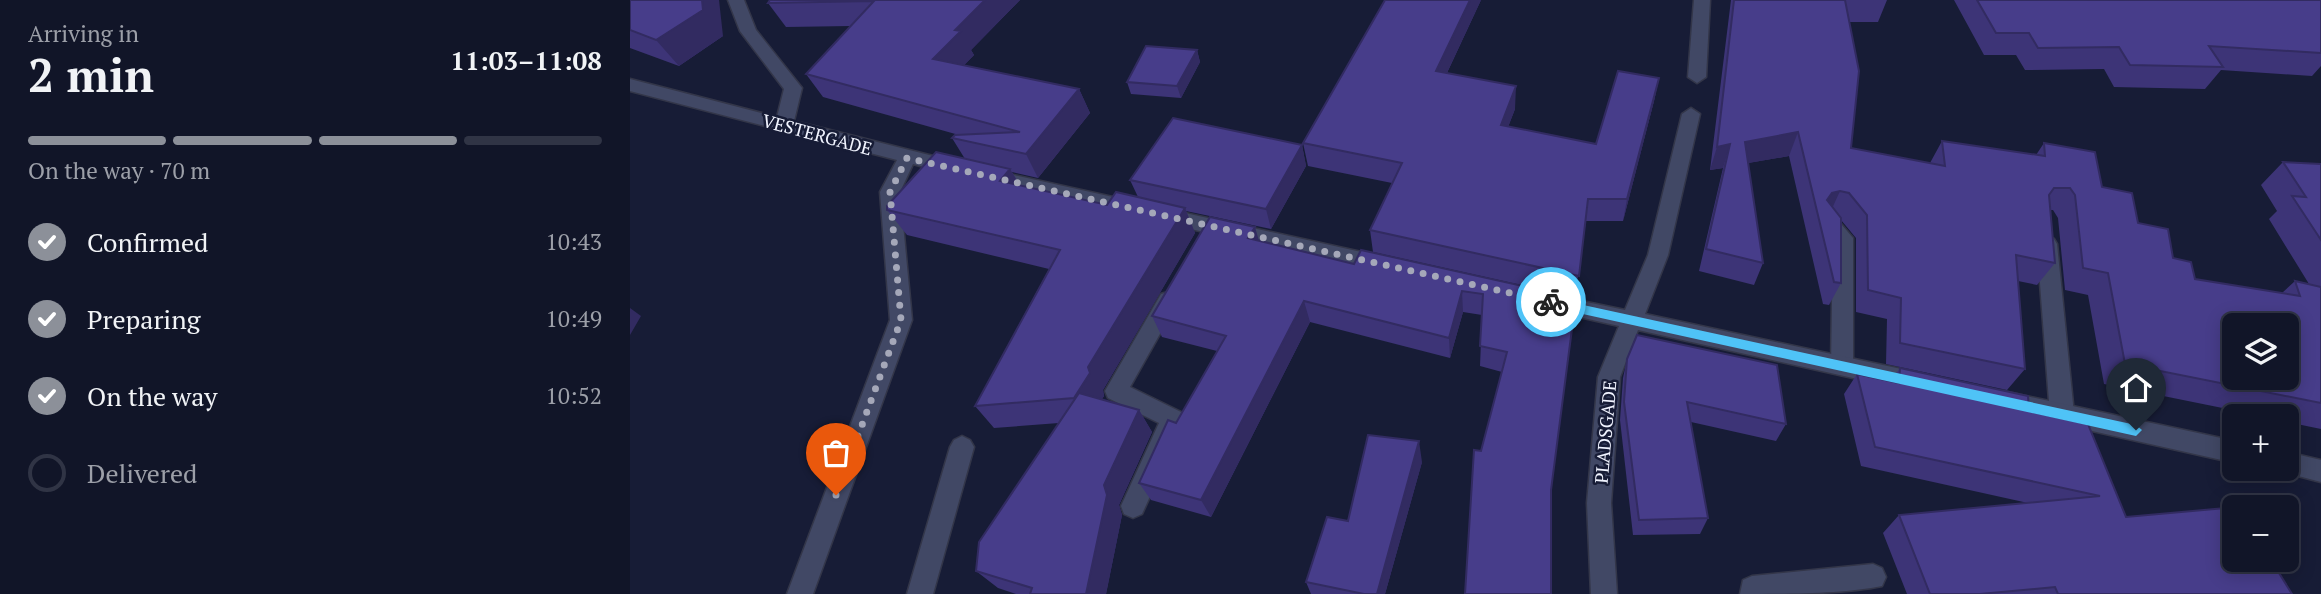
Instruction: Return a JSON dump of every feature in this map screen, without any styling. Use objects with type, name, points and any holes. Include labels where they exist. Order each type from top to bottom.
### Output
[{"type":"street","points":[[736,0],[748,31],[793,88],[784,126]]},
{"type":"street","points":[[1697,77],[1702,0]]},
{"type":"street","name":"VESTERGADE","points":[[630,85],[907,158],[1401,269]]},
{"type":"street","name":"PLADSGADE","points":[[1604,594],[1599,503],[1609,377],[1658,255],[1691,114]]},
{"type":"street","points":[[800,594],[901,320],[890,192],[907,158]]},
{"type":"street","points":[[2045,218],[2062,414]]},
{"type":"street","points":[[1829,223],[1843,239],[1842,366]]},
{"type":"street","points":[[1198,250],[1212,226]]},
{"type":"street","points":[[1133,506],[1173,419],[1116,391],[1177,285]]},
{"type":"street","points":[[1523,296],[1945,389]]},
{"type":"street","points":[[1984,397],[2222,449]]},
{"type":"street","points":[[919,594],[962,447]]},
{"type":"street","points":[[2299,466],[2321,471]]},
{"type":"street","points":[[1753,594],[1752,589],[1872,577]]},
{"type":"building","points":[[630,0],[702,0],[703,10],[656,40],[630,30]]},
{"type":"building","points":[[770,0],[985,0],[955,30],[961,31],[933,59],[1079,89],[1026,154],[952,138],[955,135],[1020,132],[806,74],[874,1],[768,3]]},
{"type":"building","points":[[1385,0],[1470,0],[1436,71],[1516,86],[1501,125],[1596,144],[1618,71],[1659,78],[1627,199],[1588,199],[1579,276],[1370,230],[1402,163],[1303,143]]},
{"type":"building","points":[[1734,0],[1845,0],[1859,71],[1851,148],[1945,166],[1942,141],[2045,156],[2044,143],[2095,152],[2102,187],[2132,193],[2138,223],[2168,229],[2173,258],[2191,262],[2195,279],[2300,296],[2295,281],[2321,287],[2321,403],[2256,390],[2299,390],[2299,313],[2222,313],[2222,383],[2125,364],[2108,273],[2083,268],[2075,195],[2070,188],[2054,188],[2049,195],[2055,263],[2016,255],[2025,369],[1900,343],[1901,298],[1868,290],[1867,215],[1849,193],[1840,191],[1832,193],[1827,200],[1841,218],[1841,283],[1834,282],[1798,132],[1745,142],[1763,263],[1706,249],[1730,144],[1717,147]]},
{"type":"building","points":[[1977,0],[2321,0],[2321,53],[2209,46],[2223,67],[2130,65],[2119,47],[2038,48],[2029,33],[1996,33]]},
{"type":"building","points":[[1146,46],[1197,50],[1177,86],[1127,82]]},
{"type":"building","points":[[1173,118],[1302,145],[1266,209],[1130,180]]},
{"type":"building","points":[[936,152],[1010,169],[1000,181],[1107,205],[1116,192],[1185,208],[1088,367],[1090,373],[1074,398],[975,406],[1060,250],[887,210],[887,206]]},
{"type":"building","points":[[2283,162],[2321,164],[2321,240],[2292,196],[2306,197]]},
{"type":"building","points":[[1210,217],[1255,227],[1248,238],[1354,264],[1361,250],[1576,298],[1551,490],[1551,594],[1465,594],[1474,450],[1481,451],[1507,352],[1480,346],[1483,294],[1462,291],[1449,338],[1304,301],[1201,500],[1139,483],[1168,420],[1176,423],[1226,336],[1152,316]]},
{"type":"building","points":[[1637,335],[1777,365],[1786,424],[1687,402],[1708,518],[1639,520],[1624,402],[1627,359]]},
{"type":"building","points":[[1900,368],[2028,396],[2029,411],[2088,424],[2126,517],[2222,508],[2222,572],[2278,572],[2292,594],[2058,594],[2055,587],[1980,594],[1930,594],[1899,515],[2100,496],[1875,447],[1857,374],[1899,383]]},
{"type":"building","points":[[1079,393],[1139,410],[1104,485],[1107,495],[1086,594],[1030,594],[1032,588],[976,571],[979,542]]},
{"type":"building","points":[[1368,435],[1419,441],[1377,594],[1364,594],[1306,582],[1327,517],[1348,521]]},
{"type":"way so far","points":[[836,495],[901,320],[890,192],[907,158],[1551,302]]},
{"type":"route","points":[[1551,302],[2136,430]]}]
